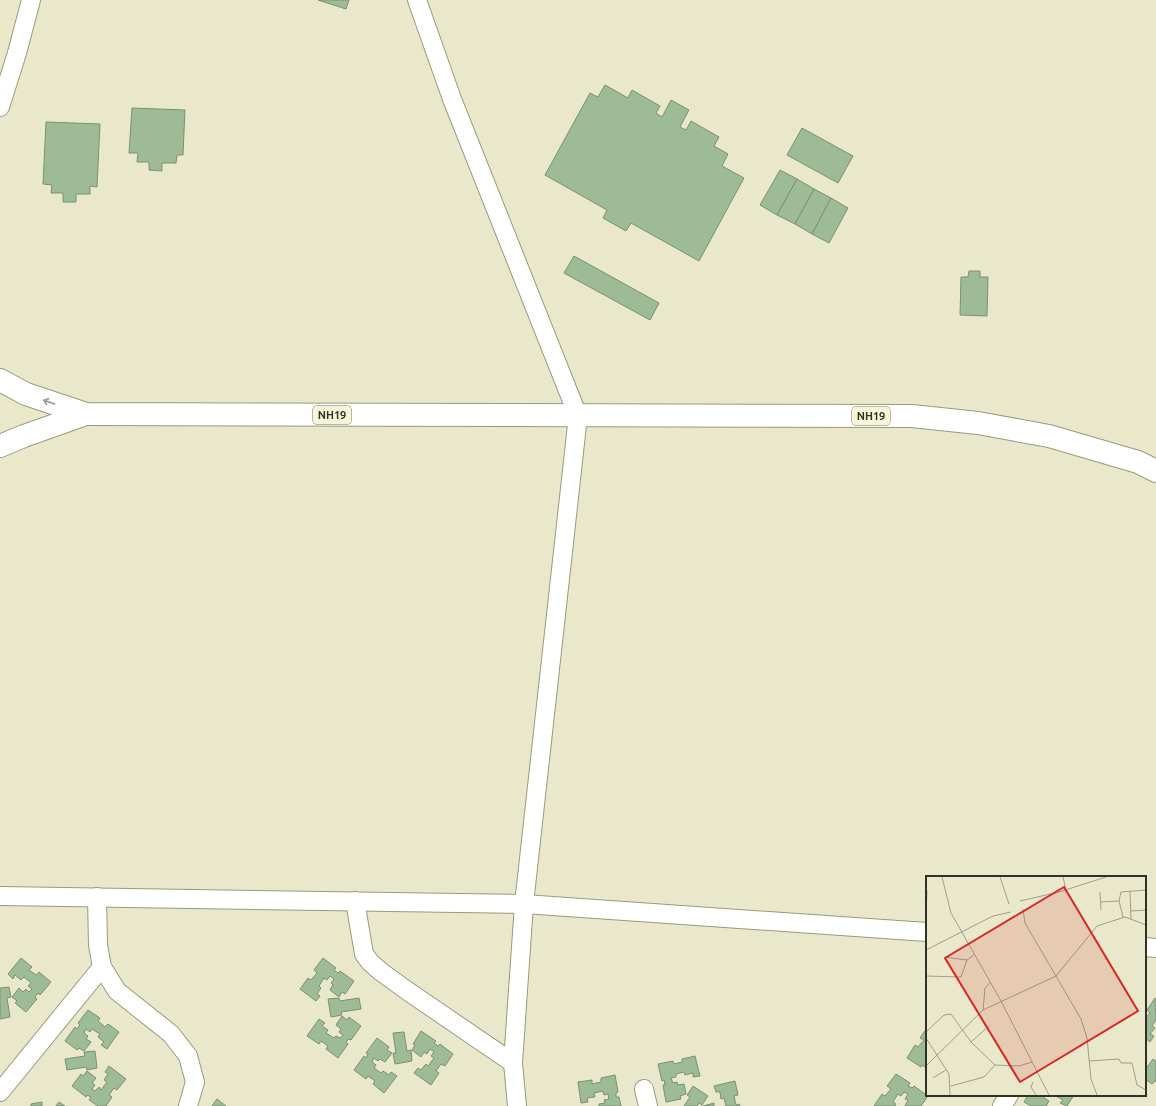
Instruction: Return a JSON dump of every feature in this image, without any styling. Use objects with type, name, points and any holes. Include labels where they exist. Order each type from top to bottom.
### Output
[{"type":"highway","name":"NH19","points":[[0,380],[26,394],[86,414],[912,416],[978,423],[1049,436],[1138,462],[1156,471]]},
{"type":"highway","name":"NH19","points":[[0,446],[86,414]]},
{"type":"street","points":[[0,107],[17,53],[30,0]]},
{"type":"street","points":[[417,0],[452,99],[578,416],[524,904],[513,1064],[517,1106]]},
{"type":"street","points":[[0,896],[524,904],[926,932]]},
{"type":"street","points":[[97,897],[98,945],[102,967],[117,991],[171,1034],[188,1056],[195,1082],[188,1106]]},
{"type":"street","points":[[356,901],[364,954],[370,962],[408,992],[513,1064]]},
{"type":"street","points":[[1146,947],[1156,948]]},
{"type":"street","points":[[0,1092],[102,967]]},
{"type":"street","points":[[1002,1106],[1008,1096]]},
{"type":"building","points":[[318,0],[349,0],[346,9]]},
{"type":"building","points":[[605,85],[628,98],[632,90],[660,106],[656,113],[662,117],[671,100],[689,110],[680,127],[686,130],[691,121],[719,137],[714,146],[728,154],[722,166],[744,178],[699,261],[631,223],[626,231],[603,218],[607,210],[545,175],[590,93],[598,97]]},
{"type":"building","points":[[132,108],[185,110],[183,155],[177,155],[176,163],[162,163],[162,171],[149,170],[149,162],[137,162],[138,153],[129,153]]},
{"type":"building","points":[[46,122],[100,124],[97,187],[90,186],[90,194],[76,194],[76,202],[63,202],[63,193],[51,193],[52,185],[43,184]]},
{"type":"building","points":[[802,128],[853,156],[838,183],[787,155]]},
{"type":"building","points":[[780,170],[797,179],[777,215],[760,205]]},
{"type":"building","points":[[797,179],[814,189],[795,224],[777,215]]},
{"type":"building","points":[[814,189],[831,198],[812,234],[795,224]]},
{"type":"building","points":[[831,198],[848,208],[829,243],[812,234]]},
{"type":"building","points":[[574,256],[659,303],[650,320],[564,273]]},
{"type":"building","points":[[969,271],[980,271],[980,277],[988,277],[987,316],[960,315],[961,277],[968,277]]},
{"type":"building","points":[[21,958],[32,967],[29,970],[36,975],[39,972],[51,982],[40,995],[38,993],[35,997],[37,999],[26,1012],[15,1003],[17,1001],[12,997],[19,988],[23,992],[26,989],[29,992],[32,989],[28,986],[31,983],[24,977],[21,980],[15,975],[13,979],[8,974]]},
{"type":"building","points":[[323,958],[336,968],[334,970],[338,973],[340,971],[354,981],[345,994],[342,992],[339,997],[330,990],[333,985],[331,983],[334,979],[330,976],[327,980],[324,978],[319,986],[321,988],[317,994],[320,996],[316,1001],[300,989],[308,978],[311,980],[317,973],[314,970]]},
{"type":"building","points":[[9,987],[11,997],[7,998],[10,1017],[0,1019],[0,988]]},
{"type":"building","points":[[339,998],[340,1001],[359,998],[361,1009],[341,1012],[342,1015],[331,1017],[328,999]]},
{"type":"building","points":[[1155,998],[1156,1020],[1152,1026],[1155,1028],[1150,1034],[1154,1036],[1150,1042],[1146,1039],[1146,1018],[1150,1013],[1147,1010]]},
{"type":"building","points":[[88,1010],[100,1018],[98,1021],[105,1027],[108,1024],[119,1032],[107,1049],[101,1045],[104,1042],[98,1037],[100,1034],[92,1029],[90,1032],[86,1029],[84,1033],[88,1036],[86,1039],[91,1042],[84,1051],[79,1048],[77,1050],[65,1041],[75,1027],[77,1029],[80,1025],[78,1023]]},
{"type":"building","points":[[342,1016],[347,1020],[349,1017],[361,1026],[351,1040],[348,1039],[346,1043],[348,1044],[338,1058],[326,1049],[328,1046],[321,1041],[319,1044],[307,1036],[319,1019],[325,1023],[322,1026],[328,1030],[326,1033],[334,1038],[336,1036],[340,1038],[343,1035],[339,1032],[341,1029],[336,1025]]},
{"type":"building","points":[[926,1029],[926,1068],[922,1065],[921,1067],[907,1058],[915,1045],[918,1047],[924,1040],[920,1038]]},
{"type":"building","points":[[421,1031],[436,1041],[434,1043],[438,1046],[440,1044],[453,1054],[445,1066],[441,1064],[436,1071],[439,1073],[431,1085],[414,1073],[418,1068],[421,1070],[426,1064],[428,1066],[434,1058],[431,1056],[434,1052],[430,1049],[427,1054],[424,1052],[421,1057],[412,1050],[415,1045],[413,1044]]},
{"type":"building","points":[[404,1032],[407,1051],[411,1050],[412,1061],[395,1064],[393,1053],[396,1053],[393,1033]]},
{"type":"building","points":[[377,1038],[389,1047],[387,1050],[392,1053],[385,1062],[380,1059],[378,1061],[374,1058],[372,1062],[376,1065],[374,1068],[381,1073],[383,1071],[389,1075],[391,1072],[397,1076],[384,1093],[373,1084],[375,1081],[368,1076],[366,1079],[354,1070],[364,1056],[366,1058],[368,1054],[366,1053]]},
{"type":"building","points":[[95,1051],[97,1068],[87,1070],[86,1067],[67,1070],[65,1059],[85,1056],[84,1052]]},
{"type":"building","points":[[695,1056],[700,1076],[693,1077],[693,1073],[685,1075],[684,1072],[676,1074],[676,1077],[671,1078],[673,1083],[677,1082],[678,1085],[684,1084],[686,1094],[680,1096],[681,1099],[666,1102],[663,1085],[665,1085],[664,1080],[662,1081],[658,1064],[673,1061],[674,1064],[682,1062],[682,1059]]},
{"type":"building","points":[[1153,1059],[1156,1061],[1156,1082],[1155,1081],[1152,1084],[1146,1080],[1146,1069]]},
{"type":"building","points":[[109,1066],[126,1079],[117,1090],[114,1088],[109,1095],[112,1097],[106,1106],[98,1106],[89,1100],[91,1097],[87,1095],[86,1097],[72,1086],[81,1074],[83,1076],[87,1071],[96,1078],[92,1083],[95,1085],[92,1089],[95,1091],[99,1087],[101,1090],[107,1082],[104,1080],[108,1074],[105,1072]]},
{"type":"building","points":[[896,1074],[910,1083],[908,1086],[912,1088],[914,1086],[928,1096],[921,1106],[905,1106],[908,1100],[905,1099],[908,1094],[904,1092],[901,1096],[898,1094],[893,1102],[896,1104],[895,1106],[874,1106],[882,1094],[885,1096],[891,1089],[887,1086]]},
{"type":"building","points":[[615,1075],[618,1092],[616,1093],[616,1097],[619,1097],[621,1106],[599,1106],[599,1104],[605,1103],[604,1100],[609,1099],[608,1094],[604,1095],[603,1091],[594,1093],[595,1097],[587,1098],[588,1102],[581,1103],[578,1082],[592,1080],[592,1084],[601,1082],[601,1078]]},
{"type":"building","points":[[735,1081],[738,1095],[734,1096],[736,1105],[739,1104],[740,1106],[726,1106],[724,1098],[721,1099],[720,1092],[716,1092],[714,1086]]},
{"type":"building","points":[[693,1086],[708,1096],[702,1105],[699,1103],[697,1106],[684,1106],[690,1097],[687,1095]]},
{"type":"building","points":[[1027,1096],[1045,1096],[1044,1098],[1049,1101],[1046,1106],[1031,1106],[1024,1102]]},
{"type":"building","points":[[1056,1096],[1073,1096],[1067,1106],[1060,1103],[1063,1100]]},
{"type":"building","points":[[217,1099],[226,1106],[212,1106]]},
{"type":"building","points":[[42,1102],[42,1106],[31,1106],[31,1104]]},
{"type":"building","points":[[59,1102],[65,1106],[56,1106]]},
{"type":"building","points":[[714,1103],[714,1106],[703,1106]]}]
